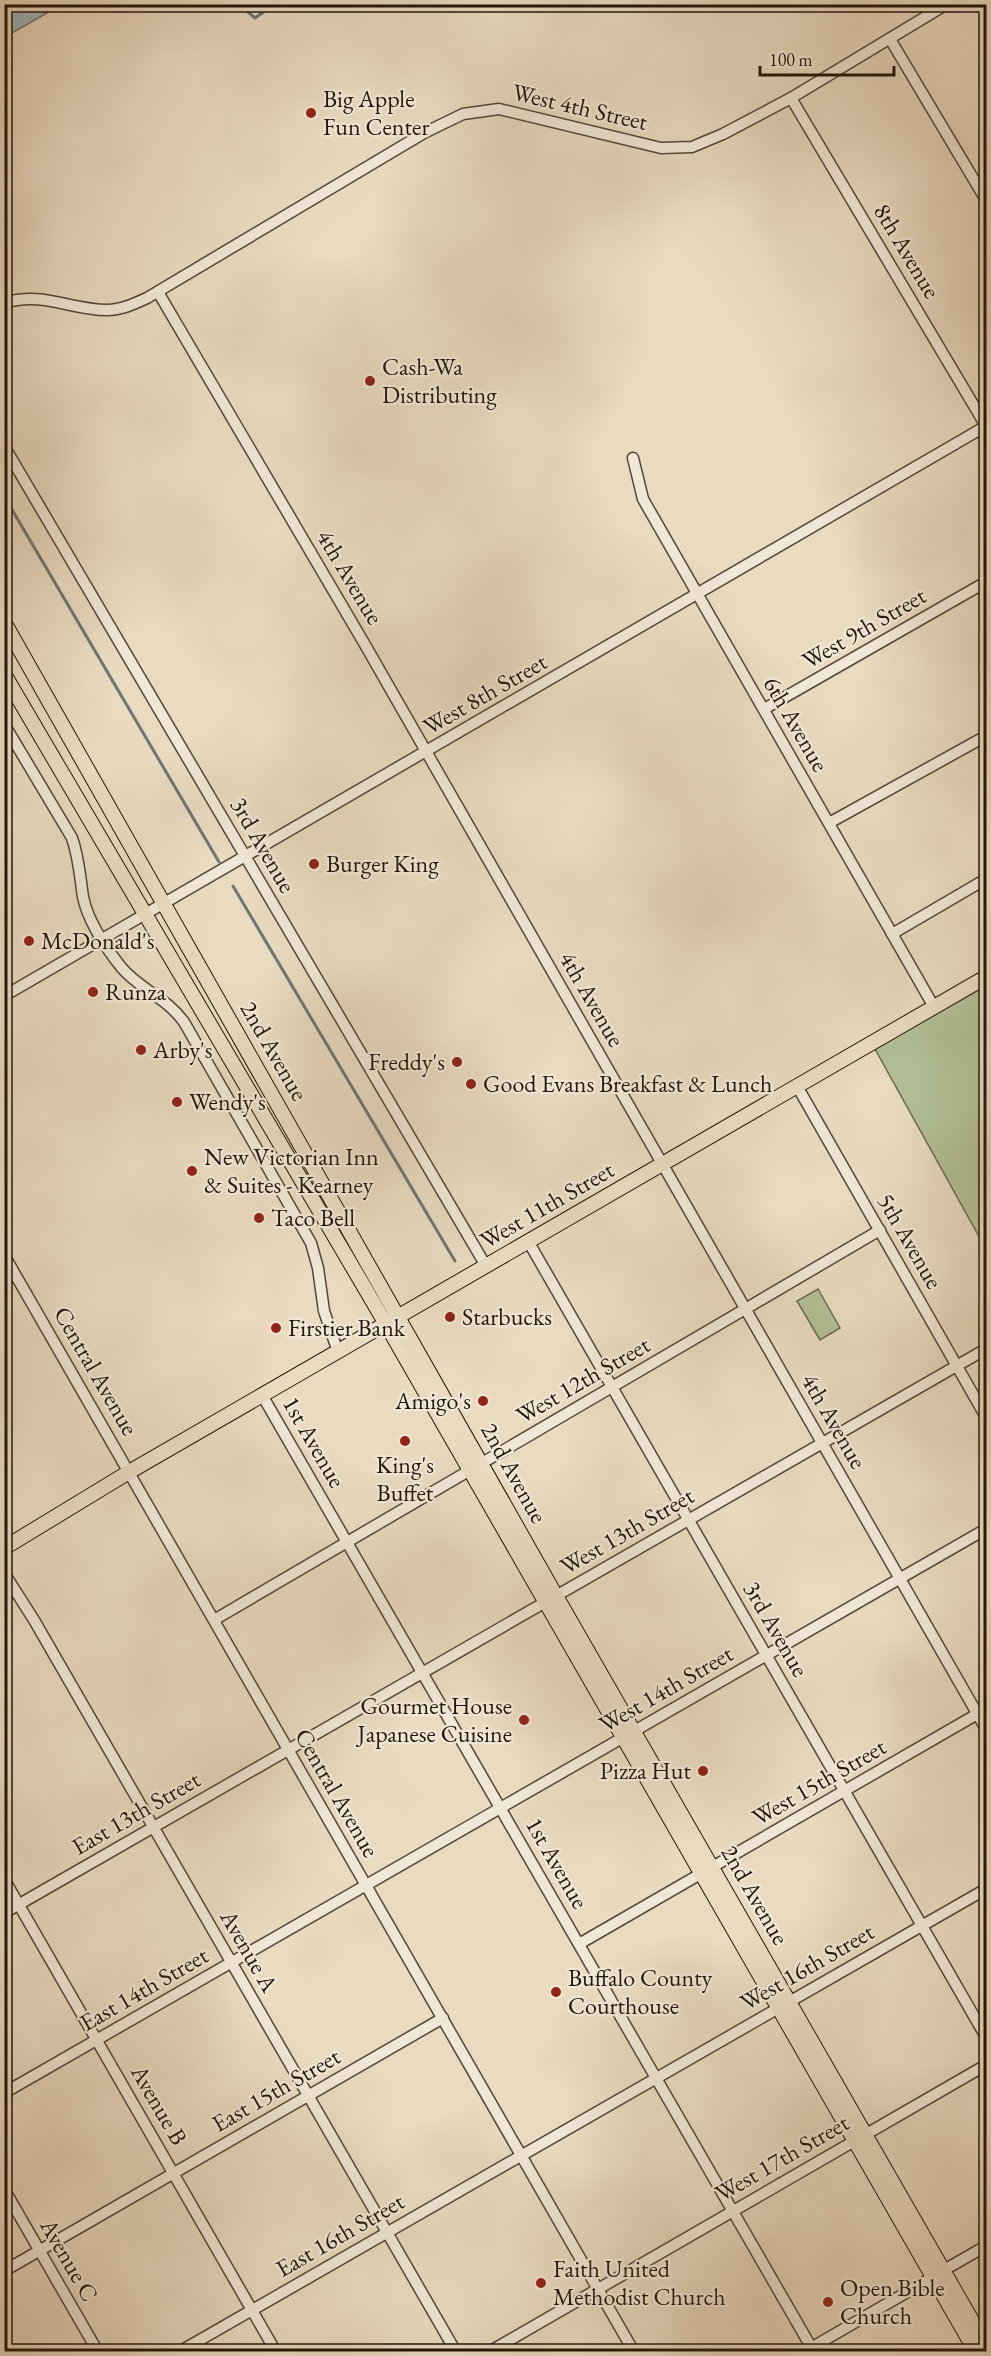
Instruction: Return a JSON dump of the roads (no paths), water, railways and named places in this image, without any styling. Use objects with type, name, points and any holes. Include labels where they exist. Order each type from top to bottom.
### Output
[{"type":"main road","name":"2nd Avenue","points":[[4,622],[482,1462],[551,1599]]},
{"type":"main road","name":"2nd Avenue","points":[[4,674],[470,1470],[551,1599],[966,2322],[976,2352]]},
{"type":"main road","name":"West 11th Street","points":[[4,1548],[129,1472],[987,977]]},
{"type":"main road","name":"2nd Avenue","points":[[966,2322],[987,2345]]},
{"type":"street","name":"West 4th Street","points":[[4,303],[17,299],[45,298],[75,306],[106,310],[125,308],[158,292],[424,133],[464,114],[499,109],[661,148],[692,147],[723,135],[791,98],[947,4]]},
{"type":"street","points":[[890,39],[987,200]]},
{"type":"street","name":"8th Avenue","points":[[791,98],[987,426]]},
{"type":"street","name":"4th Avenue","points":[[158,292],[426,752],[900,1578],[982,1712],[987,1729]]},
{"type":"street","name":"West 8th Street","points":[[4,996],[987,426]]},
{"type":"street","name":"3rd Avenue","points":[[4,446],[486,1266]]},
{"type":"street","name":"6th Avenue","points":[[633,458],[643,499],[934,1007]]},
{"type":"street","name":"West 9th Street","points":[[764,710],[986,582]]},
{"type":"street","points":[[4,724],[72,838],[78,853],[83,899],[103,940],[122,969],[160,996],[184,1022],[306,1234],[318,1268],[324,1311],[338,1352]]},
{"type":"street","points":[[829,823],[987,736]]},
{"type":"street","points":[[892,934],[987,879]]},
{"type":"street","name":"5th Avenue","points":[[797,1086],[987,1417]]},
{"type":"street","name":"West 12th Street","points":[[214,1620],[880,1230]]},
{"type":"street","name":"3rd Avenue","points":[[528,1241],[987,2037]]},
{"type":"street","name":"Central Avenue","points":[[4,1255],[634,2352]]},
{"type":"street","name":"West 13th Street","points":[[288,1749],[987,1349]]},
{"type":"street","name":"1st Avenue","points":[[262,1395],[733,2211],[810,2350]]},
{"type":"street","name":"West 14th Street","points":[[366,1884],[987,1529]]},
{"type":"street","name":"Avenue A","points":[[4,1573],[154,1827],[456,2352]]},
{"type":"street","name":"West 15th Street","points":[[579,1944],[982,1712]]},
{"type":"street","name":"East 13th Street","points":[[4,1913],[288,1749]]},
{"type":"street","name":"Avenue B","points":[[4,1879],[276,2352]]},
{"type":"street","name":"East 14th Street","points":[[4,2093],[366,1884]]},
{"type":"street","name":"West 16th Street","points":[[522,2154],[987,1889]]},
{"type":"street","name":"East 15th Street","points":[[4,2271],[443,2018]]},
{"type":"street","name":"West 17th Street","points":[[489,2352],[987,2065]]},
{"type":"street","name":"East 16th Street","points":[[179,2352],[522,2154]]},
{"type":"street","name":"Avenue C","points":[[4,2189],[98,2352]]},
{"type":"street","points":[[810,2350],[987,2246]]},
{"type":"water","points":[[5,4],[61,4],[61,5],[5,37]]},
{"type":"waterway","points":[[239,4],[255,18],[275,4]]},
{"type":"waterway","points":[[4,496],[219,862]]},
{"type":"waterway","points":[[233,886],[455,1261]]},
{"type":"place","name":"Big Apple Fun Center","points":[[311,113]]},
{"type":"place","name":"Cash-Wa Distributing","points":[[370,381]]},
{"type":"place","name":"Burger King","points":[[314,864]]},
{"type":"place","name":"McDonald's","points":[[29,941]]},
{"type":"place","name":"Runza","points":[[93,992]]},
{"type":"place","name":"Arby's","points":[[141,1050]]},
{"type":"place","name":"Freddy's","points":[[457,1062]]},
{"type":"place","name":"Good Evans Breakfast & Lunch","points":[[471,1084]]},
{"type":"place","name":"Wendy's","points":[[177,1102]]},
{"type":"place","name":"New Victorian Inn & Suites - Kearney","points":[[192,1171]]},
{"type":"place","name":"Taco Bell","points":[[259,1218]]},
{"type":"place","name":"Starbucks","points":[[450,1317]]},
{"type":"place","name":"Firstier Bank","points":[[276,1328]]},
{"type":"place","name":"Amigo's","points":[[483,1401]]},
{"type":"place","name":"King's Buffet","points":[[405,1441]]},
{"type":"place","name":"Gourmet House Japanese Cuisine","points":[[524,1720]]},
{"type":"place","name":"Pizza Hut","points":[[703,1771]]},
{"type":"place","name":"Buffalo County Courthouse","points":[[556,1992]]},
{"type":"place","name":"Faith United Methodist Church","points":[[541,2283]]},
{"type":"place","name":"Open Bible Church","points":[[828,2302]]}]
